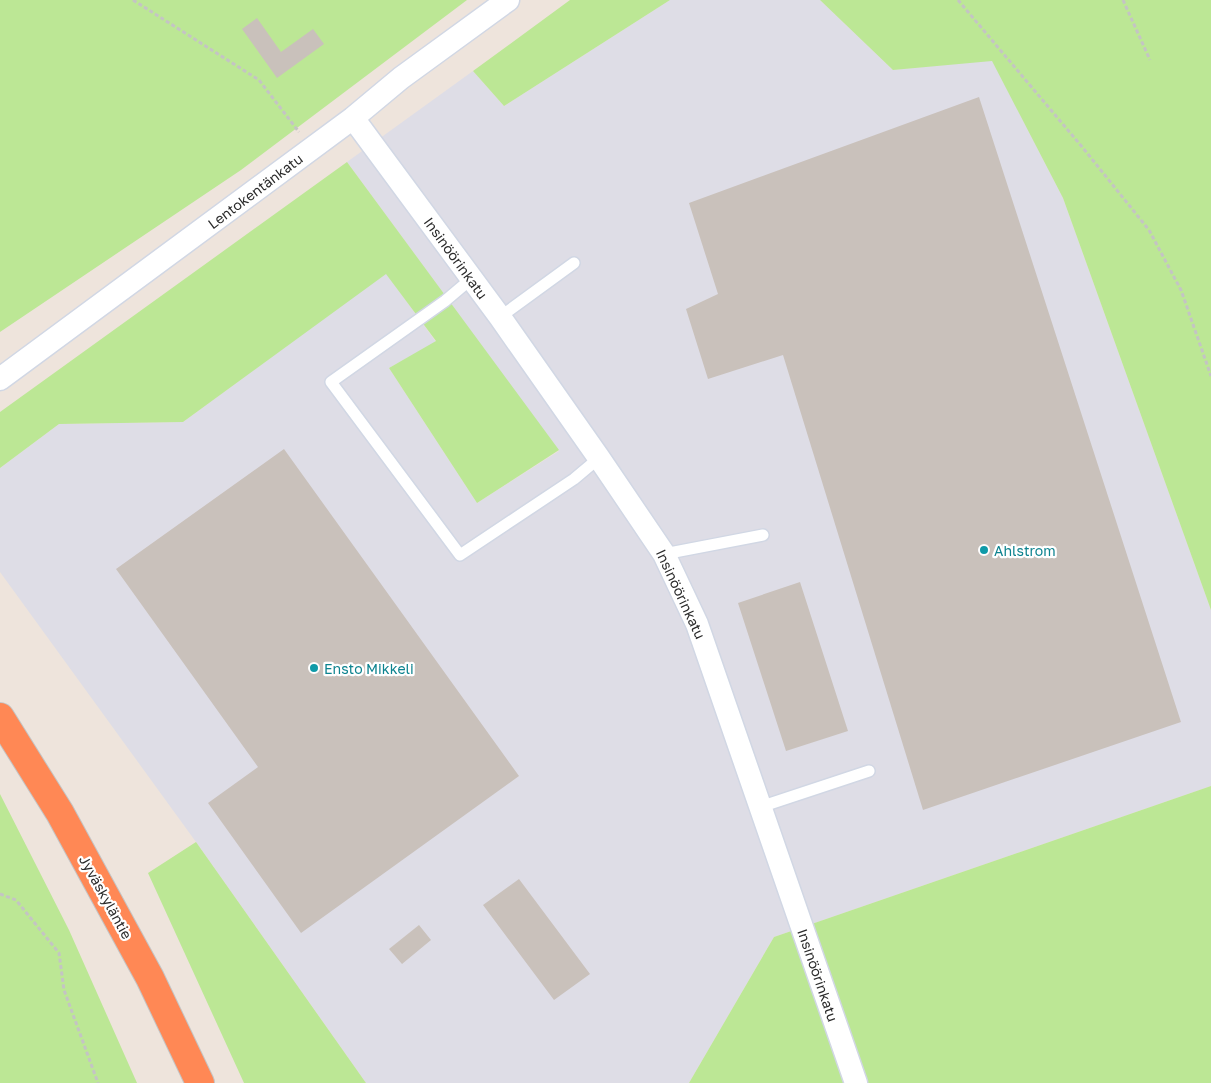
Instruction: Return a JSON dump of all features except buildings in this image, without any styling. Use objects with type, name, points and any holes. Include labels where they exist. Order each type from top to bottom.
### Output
[{"type":"highway","name":"Jyväskyläntie","points":[[0,717],[64,822],[150,978],[200,1083]]},
{"type":"street","name":"Lentokentänkatu","points":[[0,379],[353,118],[401,78],[508,0]]},
{"type":"street","name":"Insinöörinkatu","points":[[353,118],[500,317],[664,554],[697,624],[856,1083]]},
{"type":"lane","points":[[500,317],[574,263]]},
{"type":"lane","points":[[471,279],[445,300],[331,382],[460,555],[574,479],[598,458]]},
{"type":"lane","points":[[664,554],[763,535]]},
{"type":"lane","points":[[760,807],[869,771]]},
{"type":"path","points":[[133,0],[259,80],[310,149]]},
{"type":"path","points":[[958,0],[1083,148],[1149,230],[1181,290],[1211,376]]},
{"type":"path","points":[[1123,0],[1150,60]]},
{"type":"path","points":[[0,894],[16,900],[60,953],[64,990],[98,1083]]},
{"type":"shaded area","points":[[670,0],[820,0],[893,70],[992,60],[1063,198],[1211,610],[1211,786],[774,937],[689,1083],[366,1083],[196,842],[0,572],[0,468],[59,424],[183,422],[386,273],[436,342],[389,368],[477,503],[559,451],[347,162],[473,71],[504,106]]},
{"type":"green space","points":[[0,0],[467,0],[241,170],[0,332]]},
{"type":"green space","points":[[570,0],[670,0],[504,106],[473,71]]},
{"type":"green space","points":[[820,0],[1211,0],[1211,610],[1063,198],[992,61],[893,70]]},
{"type":"green space","points":[[347,162],[559,450],[477,503],[389,368],[436,341],[386,274],[183,422],[59,424],[0,468],[0,412]]},
{"type":"green space","points":[[1211,786],[1211,1083],[689,1083],[774,937]]},
{"type":"green space","points":[[0,794],[69,930],[137,1083],[0,1083]]},
{"type":"green space","points":[[196,842],[366,1083],[244,1083],[148,873]]},
{"type":"place","name":"Ahlstrom","points":[[984,550]]},
{"type":"place","name":"Ensto Mikkeli","points":[[314,668]]}]
